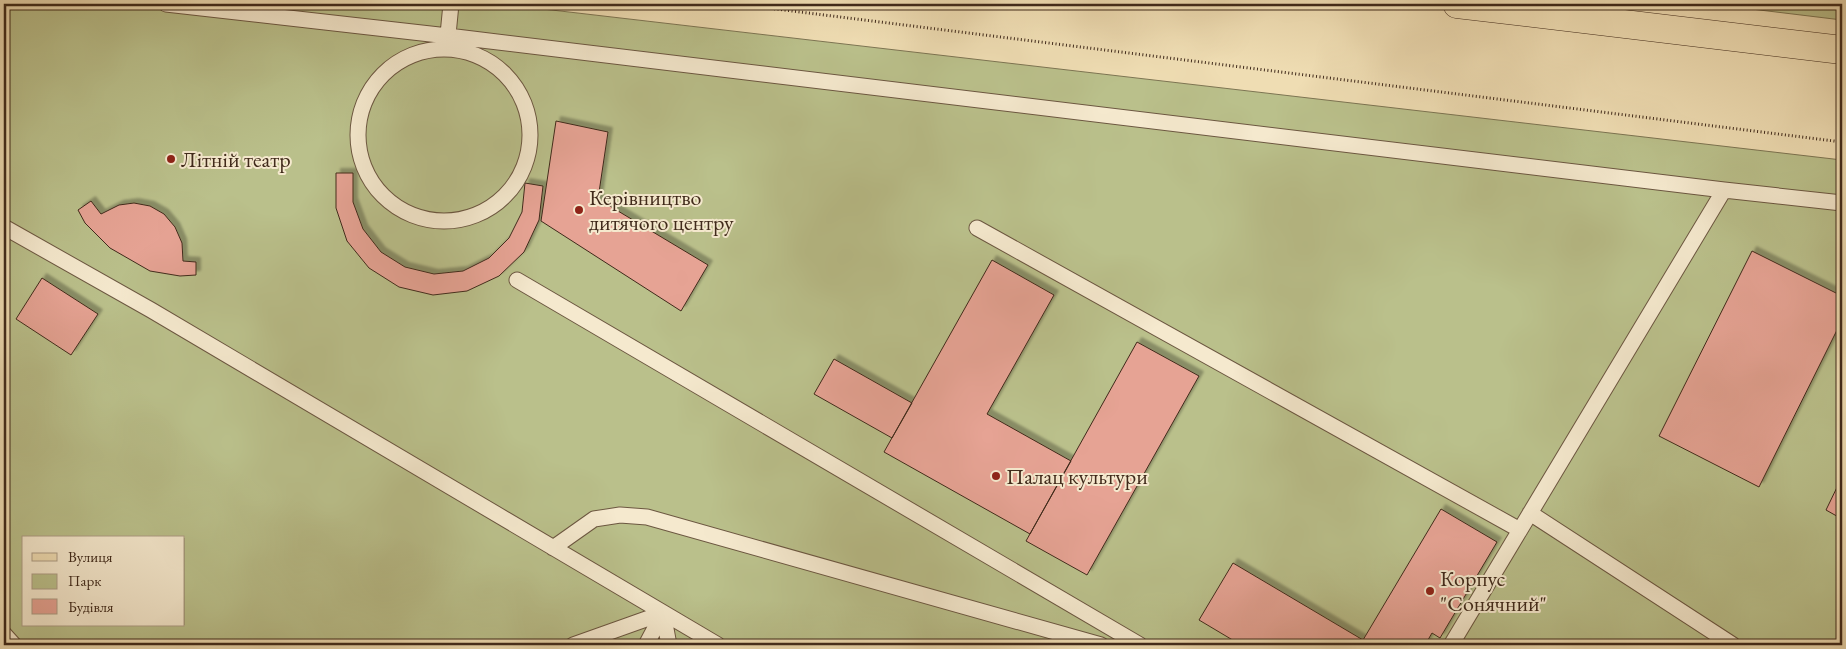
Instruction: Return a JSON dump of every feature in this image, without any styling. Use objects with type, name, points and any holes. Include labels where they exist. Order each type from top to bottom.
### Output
[{"type":"main road","points":[[1457,4],[1842,50]]},
{"type":"lane","points":[[166,4],[447,42],[1842,203]]},
{"type":"lane","points":[[447,42],[451,4]]},
{"type":"lane","points":[[447,42],[474,54],[498,68],[517,88],[528,115],[530,142],[523,170],[508,193],[501,199],[486,210],[460,220],[432,220],[404,212],[380,194],[365,170],[358,142],[360,113],[372,87],[392,66],[417,52],[447,42]]},
{"type":"lane","points":[[1451,645],[1724,190]]},
{"type":"lane","points":[[4,227],[159,315],[718,645]]},
{"type":"lane","points":[[977,228],[1520,530]]},
{"type":"lane","points":[[517,280],[1140,645]]},
{"type":"lane","points":[[1530,513],[1733,645]]},
{"type":"lane","points":[[553,548],[594,519],[620,515],[647,517],[1101,645]]},
{"type":"lane","points":[[573,645],[663,613]]},
{"type":"lane","points":[[646,645],[663,613]]},
{"type":"lane","points":[[663,613],[669,645]]},
{"type":"lane","points":[[4,634],[14,645]]},
{"type":"path","points":[[736,4],[1842,142]]},
{"type":"green space","points":[[4,4],[500,4],[1842,160],[1842,645],[4,645]]},
{"type":"green space","points":[[1710,4],[1842,4],[1842,20]]},
{"type":"building","name":"Керівництво дитячого центру","points":[[556,121],[608,132],[598,199],[708,265],[681,311],[541,221]]},
{"type":"building","points":[[336,173],[353,173],[353,202],[363,229],[381,252],[405,267],[434,274],[463,271],[489,258],[509,238],[522,212],[525,183],[543,186],[539,220],[524,252],[499,276],[467,291],[433,295],[399,287],[369,268],[347,241],[336,208]]},
{"type":"building","points":[[91,201],[101,214],[119,205],[134,203],[150,206],[164,214],[175,227],[182,243],[183,261],[196,262],[196,275],[180,276],[150,271],[110,248],[85,223],[78,210]]},
{"type":"building","points":[[1752,251],[1842,296],[1842,320],[1759,487],[1659,436]]},
{"type":"building","points":[[992,260],[1054,295],[987,414],[1071,461],[1030,534],[884,452]]},
{"type":"building","points":[[42,278],[98,314],[71,355],[16,319]]},
{"type":"building","points":[[1137,342],[1199,376],[1087,575],[1026,541]]},
{"type":"building","points":[[834,359],[912,403],[892,438],[814,394]]},
{"type":"building","points":[[1842,477],[1842,519],[1826,510]]},
{"type":"building","name":"Корпус \"Сонячний\"","points":[[1441,509],[1497,542],[1440,638],[1432,633],[1425,645],[1241,645],[1199,620],[1233,563],[1363,640]]},
{"type":"place","name":"Літній театр","points":[[171,159]]},
{"type":"place","name":"Керівництво дитячого центру","points":[[579,210]]},
{"type":"place","name":"Палац культури","points":[[996,476]]},
{"type":"place","name":"Корпус \"Сонячний\"","points":[[1430,591]]}]
